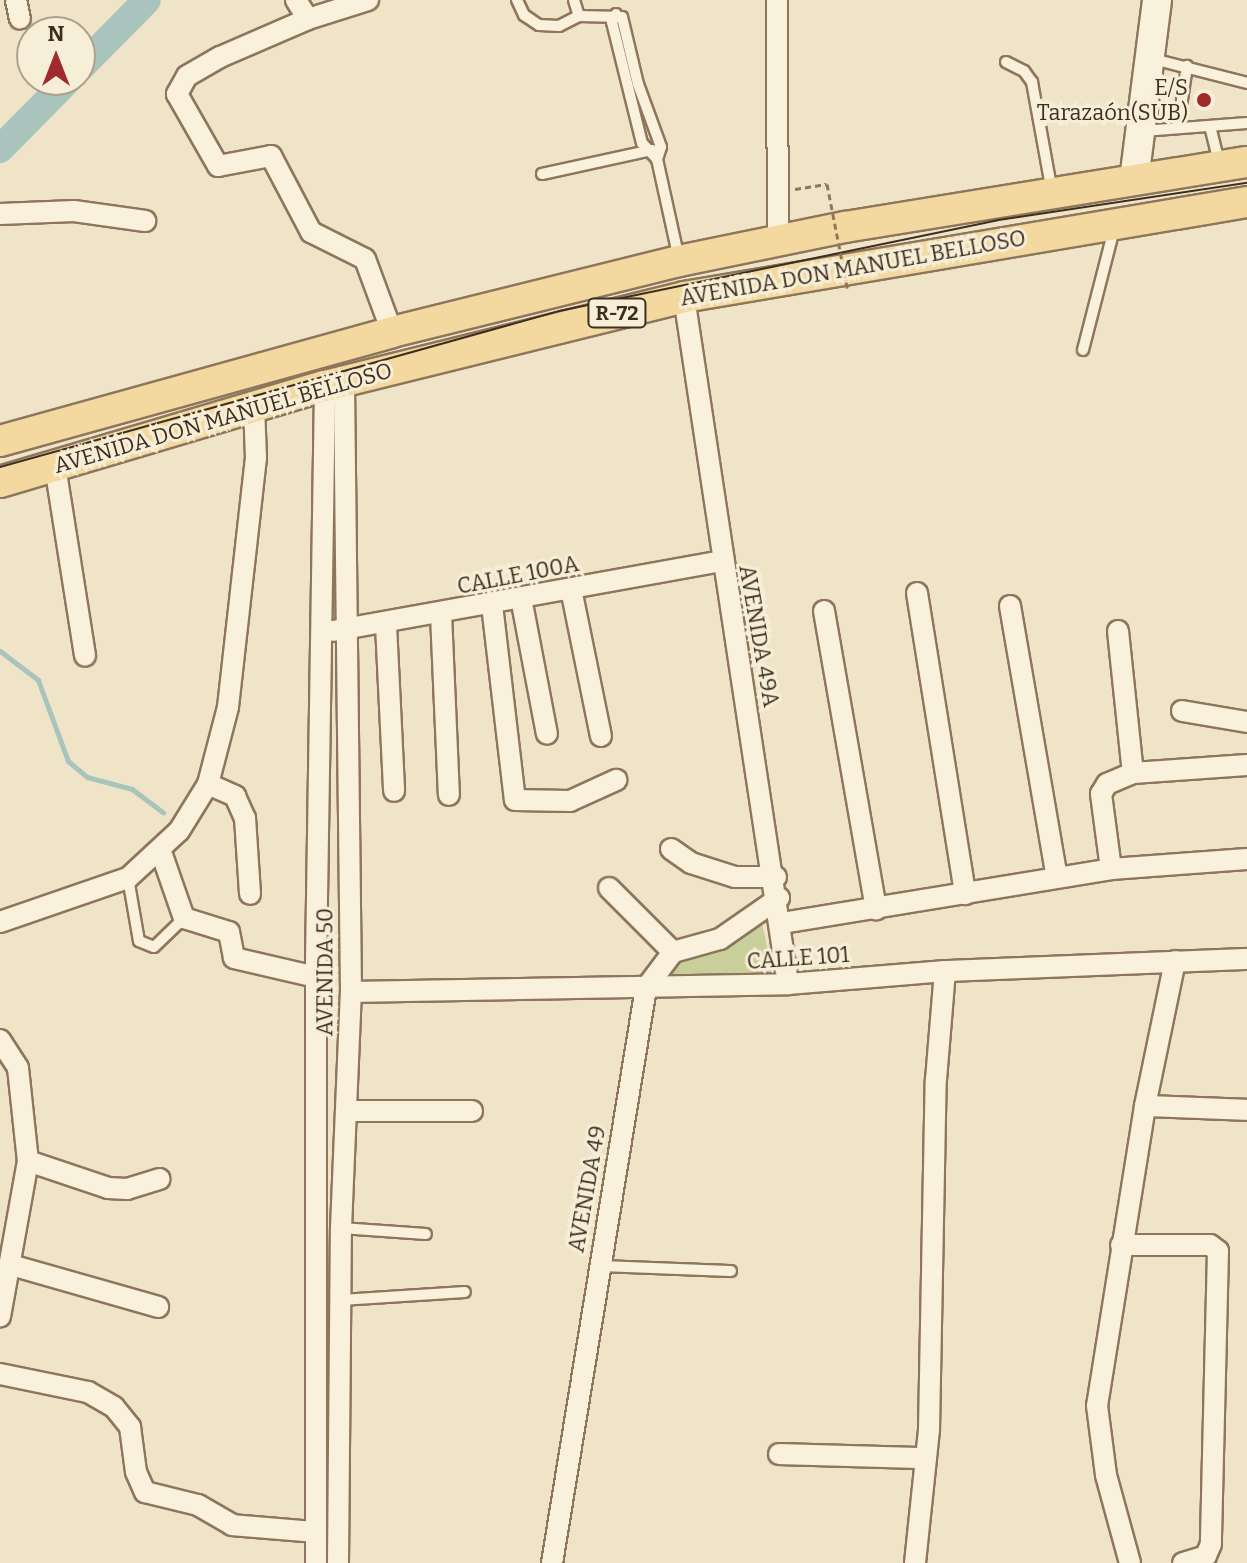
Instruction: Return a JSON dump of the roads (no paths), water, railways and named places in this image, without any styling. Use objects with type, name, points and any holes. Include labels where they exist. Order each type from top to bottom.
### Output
[{"type":"main road","name":"AVENIDA DON MANUEL BELLOSO","points":[[0,441],[392,332],[679,261],[778,239],[1233,164]]},
{"type":"main road","name":"AVENIDA DON MANUEL BELLOSO","points":[[0,482],[335,383],[684,297],[1247,202]]},
{"type":"street","points":[[296,0],[308,19]]},
{"type":"street","points":[[368,0],[308,19],[209,64],[187,76],[177,94],[218,166],[271,156],[311,232],[365,259],[392,332]]},
{"type":"street","points":[[777,0],[778,239]]},
{"type":"street","points":[[1134,180],[1143,131],[1157,0]]},
{"type":"street","points":[[0,214],[74,211],[145,221]]},
{"type":"street","name":"AVENIDA 49A","points":[[684,297],[722,561],[776,877],[788,984]]},
{"type":"street","name":"AVENIDA 50","points":[[316,1563],[316,977],[321,630],[335,383]]},
{"type":"street","name":"AVENIDA 50","points":[[335,383],[344,631],[351,992],[341,1228],[338,1563]]},
{"type":"street","points":[[0,922],[128,878],[161,852],[208,784],[228,707],[256,458],[254,407]]},
{"type":"street","points":[[55,466],[85,656]]},
{"type":"street","name":"CALLE 100A","points":[[321,630],[344,631],[386,625],[722,561]]},
{"type":"street","points":[[571,589],[601,736]]},
{"type":"street","points":[[917,593],[965,894]]},
{"type":"street","points":[[521,598],[547,734]]},
{"type":"street","points":[[492,605],[515,800],[570,801],[616,780]]},
{"type":"street","points":[[1010,606],[1057,877]]},
{"type":"street","points":[[824,611],[876,910]]},
{"type":"street","points":[[441,614],[449,795]]},
{"type":"street","points":[[386,625],[394,791]]},
{"type":"street","points":[[1118,631],[1133,773]]},
{"type":"street","points":[[1182,711],[1247,722]]},
{"type":"street","points":[[1111,869],[1101,794],[1107,784],[1133,773],[1247,765]]},
{"type":"street","points":[[208,784],[235,796],[245,818],[250,894]]},
{"type":"street","points":[[671,849],[691,863],[735,877],[776,877]]},
{"type":"street","points":[[161,852],[184,918],[229,932],[238,961],[316,977]]},
{"type":"street","points":[[782,923],[1111,869],[1247,859]]},
{"type":"street","points":[[609,888],[673,952],[720,939],[779,898]]},
{"type":"street","name":"AVENIDA 49","points":[[552,1563],[598,1266],[646,988],[673,952]]},
{"type":"street","name":"CALLE 101","points":[[351,992],[788,984],[945,971],[1247,959]]},
{"type":"street","points":[[1130,1563],[1097,1421],[1121,1245],[1175,961]]},
{"type":"street","points":[[915,1563],[926,1458],[936,1080],[945,971]]},
{"type":"street","points":[[0,1040],[18,1068],[28,1161],[9,1251],[0,1317]]},
{"type":"street","points":[[1145,1106],[1247,1110]]},
{"type":"street","points":[[347,1111],[472,1111]]},
{"type":"street","points":[[28,1161],[108,1188],[127,1189],[159,1179]]},
{"type":"street","points":[[1121,1245],[1210,1245],[1218,1251],[1211,1544],[1206,1556],[1183,1563]]},
{"type":"street","points":[[9,1251],[158,1307]]},
{"type":"street","points":[[0,1374],[88,1392],[114,1407],[130,1427],[136,1472],[145,1492],[198,1505],[232,1525],[316,1532]]},
{"type":"street","points":[[779,1454],[926,1458]]},
{"type":"lane","points":[[517,0],[524,15],[539,25],[559,26],[579,16],[616,14],[612,22],[633,86],[661,147],[657,159],[679,261]]},
{"type":"lane","points":[[574,0],[579,16]]},
{"type":"lane","points":[[1151,58],[1247,83]]},
{"type":"lane","points":[[1006,62],[1024,71],[1032,82],[1052,193]]},
{"type":"lane","points":[[1178,127],[1187,66]]},
{"type":"lane","points":[[633,86],[646,151],[657,159]]},
{"type":"lane","points":[[1143,131],[1247,123]]},
{"type":"lane","points":[[1210,126],[1233,164]]},
{"type":"lane","points":[[542,174],[661,147]]},
{"type":"lane","points":[[1083,350],[1115,223]]},
{"type":"lane","points":[[128,878],[139,941],[154,947],[184,918]]},
{"type":"lane","points":[[341,1228],[426,1234]]},
{"type":"lane","points":[[598,1266],[731,1271]]},
{"type":"lane","points":[[341,1300],[465,1292]]},
{"type":"waterway","points":[[96,52],[147,0]]},
{"type":"waterway","points":[[0,149],[52,96]]},
{"type":"waterway","points":[[0,651],[38,680],[68,761],[87,777],[132,789],[163,812]]},
{"type":"tram line","points":[[0,467],[559,311],[998,220],[1247,183]]},
{"type":"place","name":"E/S Tarazaón(SUB)","points":[[1204,100]]}]
